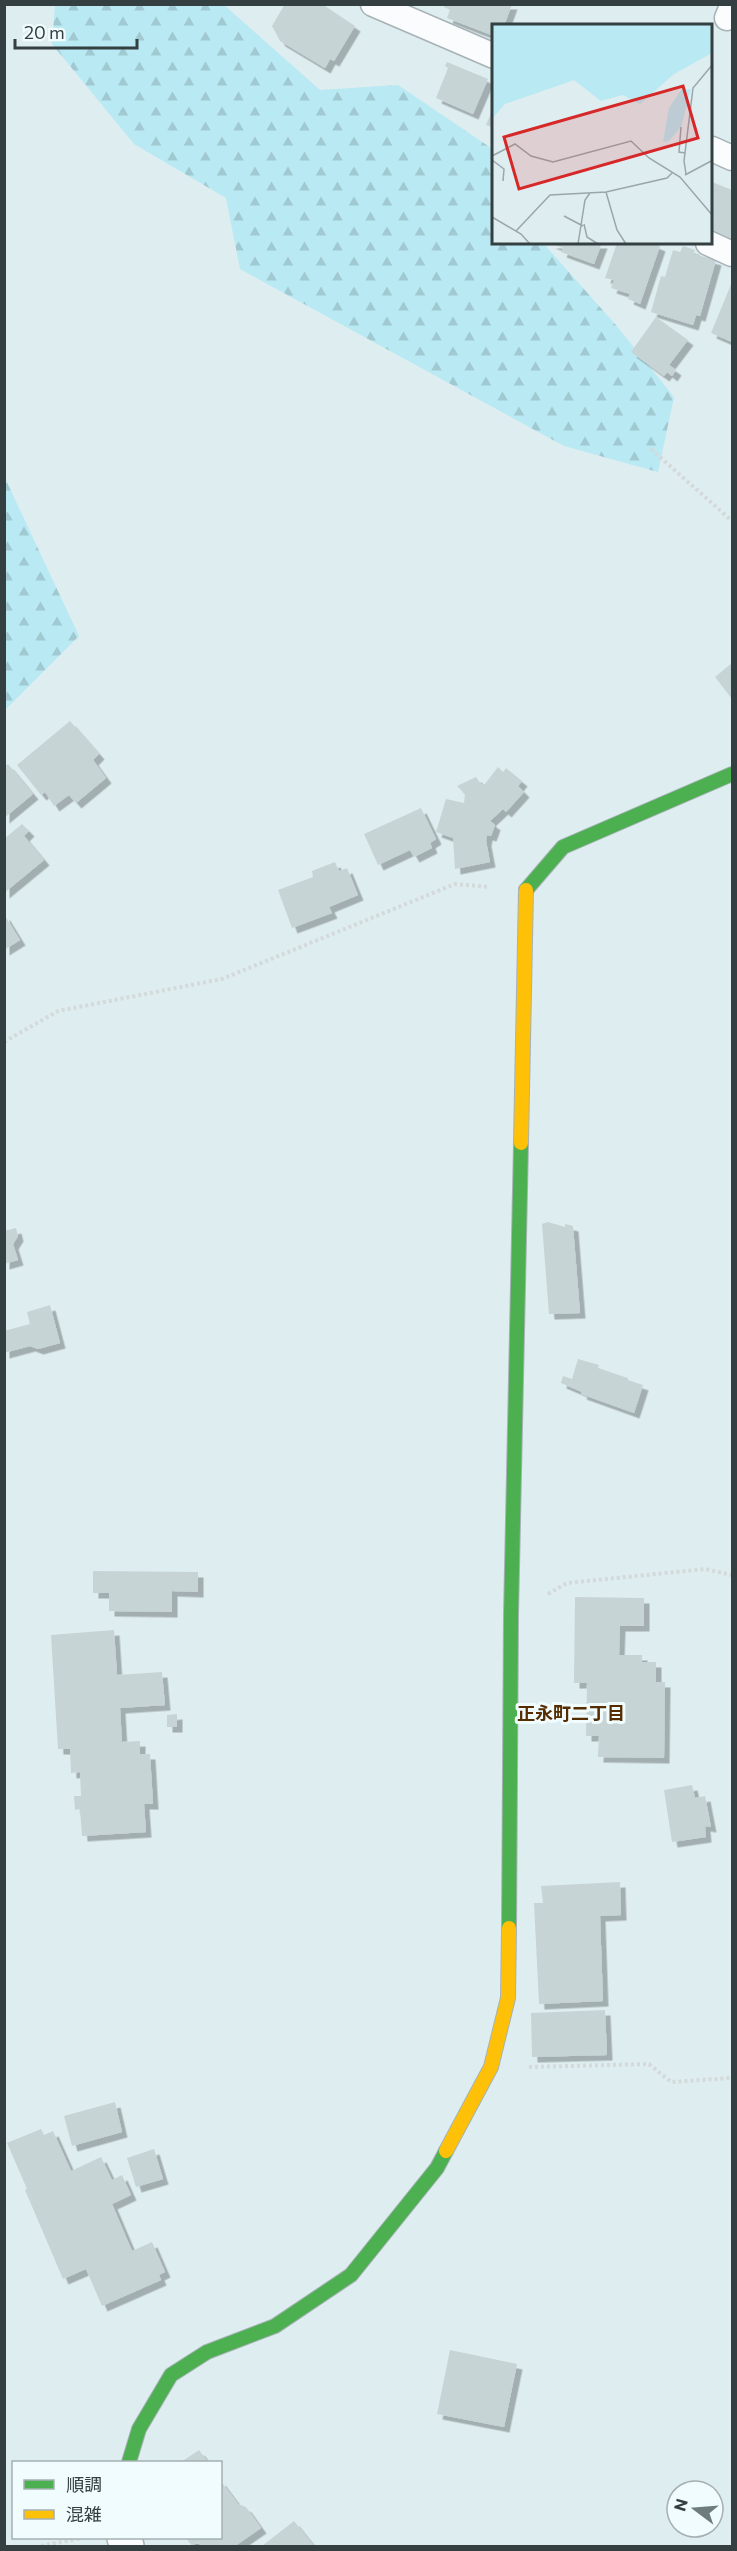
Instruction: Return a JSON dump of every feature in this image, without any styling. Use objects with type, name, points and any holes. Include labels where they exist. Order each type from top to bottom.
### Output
[{"type":"street","points":[[130,2461],[139,2429],[171,2375],[207,2352],[275,2326],[351,2275],[437,2168],[491,2067],[508,1998],[511,1615],[526,891],[563,847],[732,774]]},
{"type":"lane","points":[[373,4],[492,55]]},
{"type":"lane","points":[[713,150],[732,158]]},
{"type":"lane","points":[[710,244],[732,254]]},
{"type":"path","points":[[651,449],[732,521]]},
{"type":"path","points":[[4,1041],[58,1011],[222,979],[455,884],[526,891]]},
{"type":"path","points":[[511,1615],[567,1583],[705,1569],[732,1575]]},
{"type":"path","points":[[491,2067],[649,2064],[671,2082],[732,2078]]},
{"type":"path","points":[[41,2547],[77,2539]]},
{"type":"green space","points":[[55,5],[224,5],[320,90],[398,85],[492,149],[492,244],[544,244],[615,324],[674,397],[658,472],[564,446],[240,269],[226,198],[134,144],[52,44]]},
{"type":"green space","points":[[4,476],[79,636],[5,710],[4,710]]},
{"type":"building","points":[[285,4],[322,4],[355,26],[334,61],[330,59],[325,68],[280,41],[272,26]]},
{"type":"building","points":[[445,4],[512,4],[505,24],[492,24],[492,35],[447,18],[450,10],[444,7]]},
{"type":"building","points":[[447,62],[488,79],[473,114],[436,98],[448,68],[445,66]]},
{"type":"building","points":[[492,111],[492,127],[486,125]]},
{"type":"building","points":[[713,182],[732,190],[732,240],[713,232]]},
{"type":"building","points":[[553,244],[602,244],[594,264],[561,252],[563,248]]},
{"type":"building","points":[[617,244],[660,246],[640,304],[628,299],[630,294],[611,288],[614,280],[605,278]]},
{"type":"building","points":[[683,246],[695,250],[693,254],[716,260],[700,316],[696,315],[693,325],[651,312],[661,276],[665,277],[673,250],[680,252]]},
{"type":"building","points":[[732,282],[732,342],[711,333]]},
{"type":"building","points":[[656,317],[688,340],[669,365],[676,370],[672,376],[667,372],[664,376],[631,352]]},
{"type":"building","points":[[732,663],[732,699],[715,677]]},
{"type":"building","points":[[70,721],[99,754],[93,760],[106,778],[76,803],[69,795],[54,806],[45,792],[41,795],[17,765]]},
{"type":"building","points":[[8,764],[33,794],[4,818],[4,767]]},
{"type":"building","points":[[498,767],[503,772],[506,768],[522,781],[518,786],[524,792],[506,812],[503,809],[490,821],[495,825],[491,836],[487,835],[486,841],[490,862],[455,869],[453,838],[436,832],[446,799],[464,803],[465,794],[457,786],[476,777],[481,784],[485,784]]},
{"type":"building","points":[[421,808],[436,839],[430,843],[432,848],[414,857],[410,850],[378,865],[364,834]]},
{"type":"building","points":[[22,824],[29,831],[24,836],[44,860],[4,893],[4,839]]},
{"type":"building","points":[[335,862],[339,871],[347,868],[358,895],[329,907],[332,913],[292,928],[278,890],[313,877],[312,871]]},
{"type":"building","points":[[4,914],[20,940],[4,950]]},
{"type":"building","points":[[548,1222],[565,1227],[565,1224],[573,1226],[580,1313],[549,1314],[542,1224]]},
{"type":"building","points":[[16,1228],[18,1236],[13,1244],[18,1260],[4,1264],[4,1231]]},
{"type":"building","points":[[50,1305],[60,1343],[38,1349],[30,1346],[4,1353],[4,1331],[30,1324],[27,1312]]},
{"type":"building","points":[[578,1359],[599,1365],[598,1368],[643,1385],[634,1413],[581,1394],[582,1392],[561,1383],[563,1376],[572,1379]]},
{"type":"building","points":[[93,1571],[198,1572],[198,1592],[172,1591],[172,1612],[109,1611],[109,1593],[93,1593]]},
{"type":"building","points":[[575,1597],[644,1598],[644,1626],[620,1626],[619,1655],[642,1655],[642,1662],[656,1662],[656,1682],[665,1682],[664,1758],[598,1757],[599,1736],[586,1736],[587,1683],[574,1683]]},
{"type":"building","points":[[114,1630],[117,1675],[162,1672],[165,1705],[120,1708],[122,1742],[140,1741],[140,1754],[150,1754],[153,1804],[144,1804],[146,1832],[82,1836],[80,1809],[75,1810],[74,1796],[81,1796],[80,1772],[71,1773],[70,1749],[58,1749],[51,1635]]},
{"type":"building","points":[[177,1714],[177,1727],[167,1727],[167,1715]]},
{"type":"building","points":[[692,1785],[695,1798],[705,1796],[711,1827],[705,1826],[706,1837],[672,1842],[664,1790]]},
{"type":"building","points":[[620,1882],[621,1915],[600,1916],[603,2001],[539,2004],[534,1903],[543,1903],[541,1886]]},
{"type":"building","points":[[605,2010],[607,2055],[532,2057],[531,2013]]},
{"type":"building","points":[[115,2102],[122,2132],[72,2146],[64,2116]]},
{"type":"building","points":[[41,2129],[44,2135],[53,2131],[71,2171],[101,2157],[112,2180],[122,2175],[131,2195],[112,2204],[132,2251],[152,2242],[165,2272],[159,2275],[161,2280],[102,2306],[86,2269],[63,2279],[7,2143]]},
{"type":"building","points":[[154,2149],[163,2179],[136,2187],[127,2158]]},
{"type":"building","points":[[450,2350],[517,2364],[504,2427],[437,2414]]},
{"type":"building","points":[[199,2450],[207,2461],[182,2461]]},
{"type":"building","points":[[222,2483],[238,2504],[246,2507],[261,2528],[235,2546],[201,2546],[198,2542],[192,2546],[187,2539],[222,2539]]},
{"type":"building","points":[[294,2521],[314,2546],[262,2546]]},
{"type":"traffic: fast","points":[[526,890],[563,847],[732,774]]},
{"type":"traffic: fast","points":[[509,1928],[511,1615],[521,1143]]},
{"type":"traffic: fast","points":[[129,2461],[139,2429],[171,2375],[207,2352],[275,2326],[351,2275],[437,2168],[446,2151]]},
{"type":"traffic: slow","points":[[521,1143],[526,890]]},
{"type":"traffic: slow","points":[[446,2151],[491,2067],[508,1998],[509,1928]]},
{"type":"district","name":"正永町二丁目","points":[[571,1714]]}]
